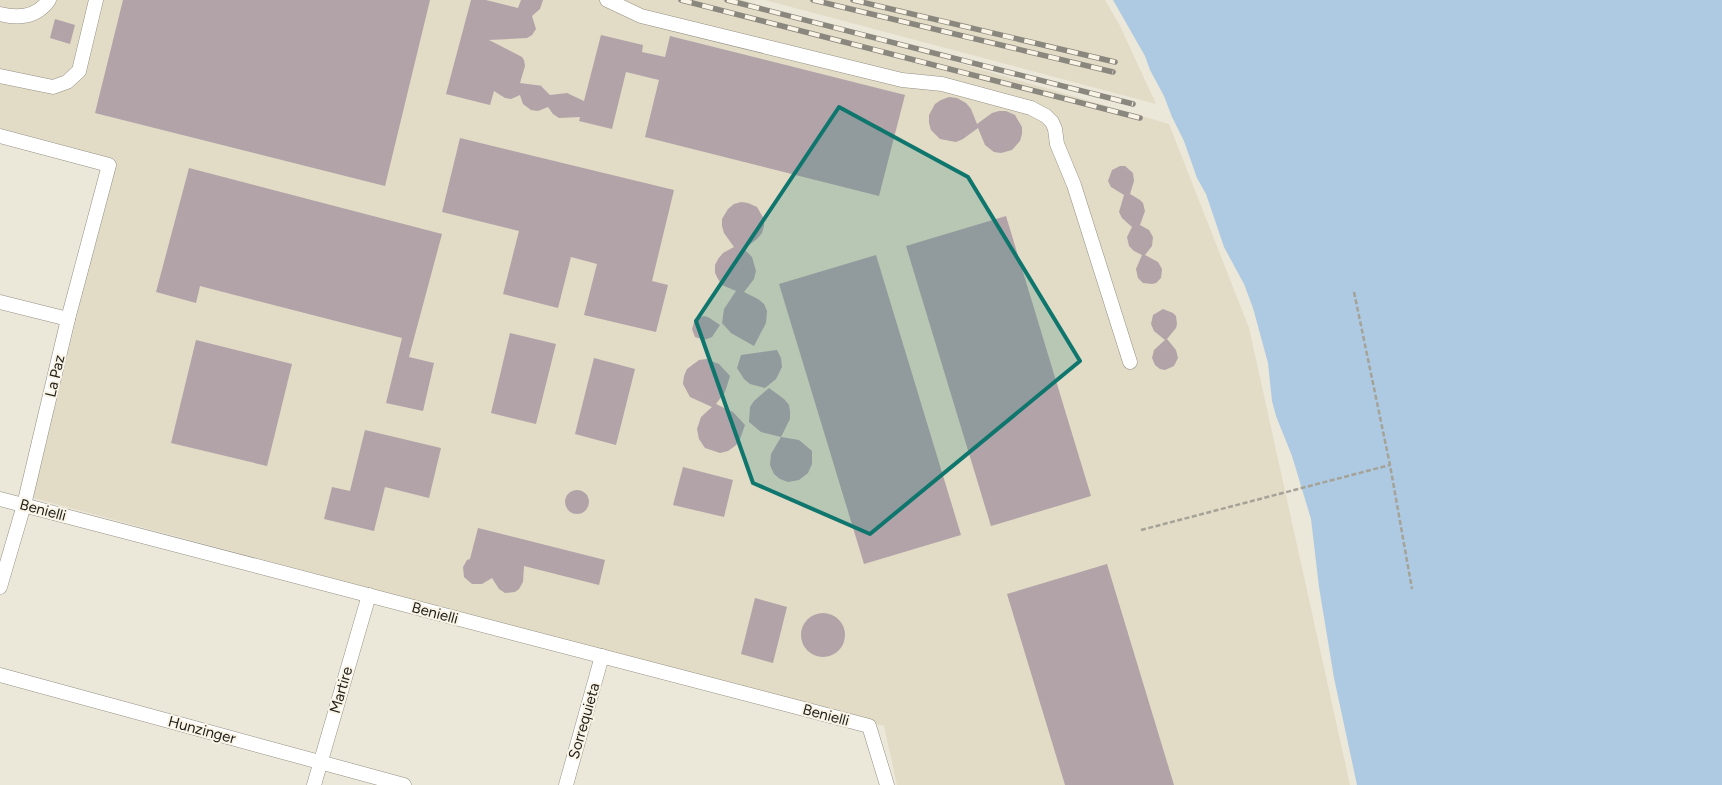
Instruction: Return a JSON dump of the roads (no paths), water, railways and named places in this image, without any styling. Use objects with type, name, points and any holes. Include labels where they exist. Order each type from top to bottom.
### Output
[{"type":"street","points":[[0,14],[23,17],[38,11],[49,0]]},
{"type":"street","points":[[0,76],[53,87],[67,82],[79,71],[96,0]]},
{"type":"street","points":[[607,0],[641,16],[902,80],[942,84],[1031,108],[1046,116],[1055,129],[1058,144],[1074,186],[1130,362]]},
{"type":"street","name":"La Paz","points":[[0,136],[109,165],[68,319],[24,505],[0,587]]},
{"type":"street","points":[[0,302],[68,319]]},
{"type":"street","name":"Benielli","points":[[0,499],[869,726],[887,785]]},
{"type":"street","name":"Martire","points":[[314,785],[369,595]]},
{"type":"street","name":"Sorrequieta","points":[[566,785],[602,656]]},
{"type":"street","name":"Hunzinger","points":[[0,675],[404,785]]},
{"type":"water","points":[[1113,0],[1722,0],[1722,785],[1357,785],[1334,678],[1319,587],[1311,519],[1292,456],[1276,416],[1272,401],[1268,363],[1253,308],[1244,284],[1224,247],[1206,194],[1197,178],[1184,141],[1164,96],[1145,56]]},
{"type":"railway","points":[[681,0],[1140,118]]},
{"type":"railway","points":[[727,0],[1133,104]]},
{"type":"railway","points":[[813,0],[1113,72]]},
{"type":"railway","points":[[853,0],[1115,62]]}]
